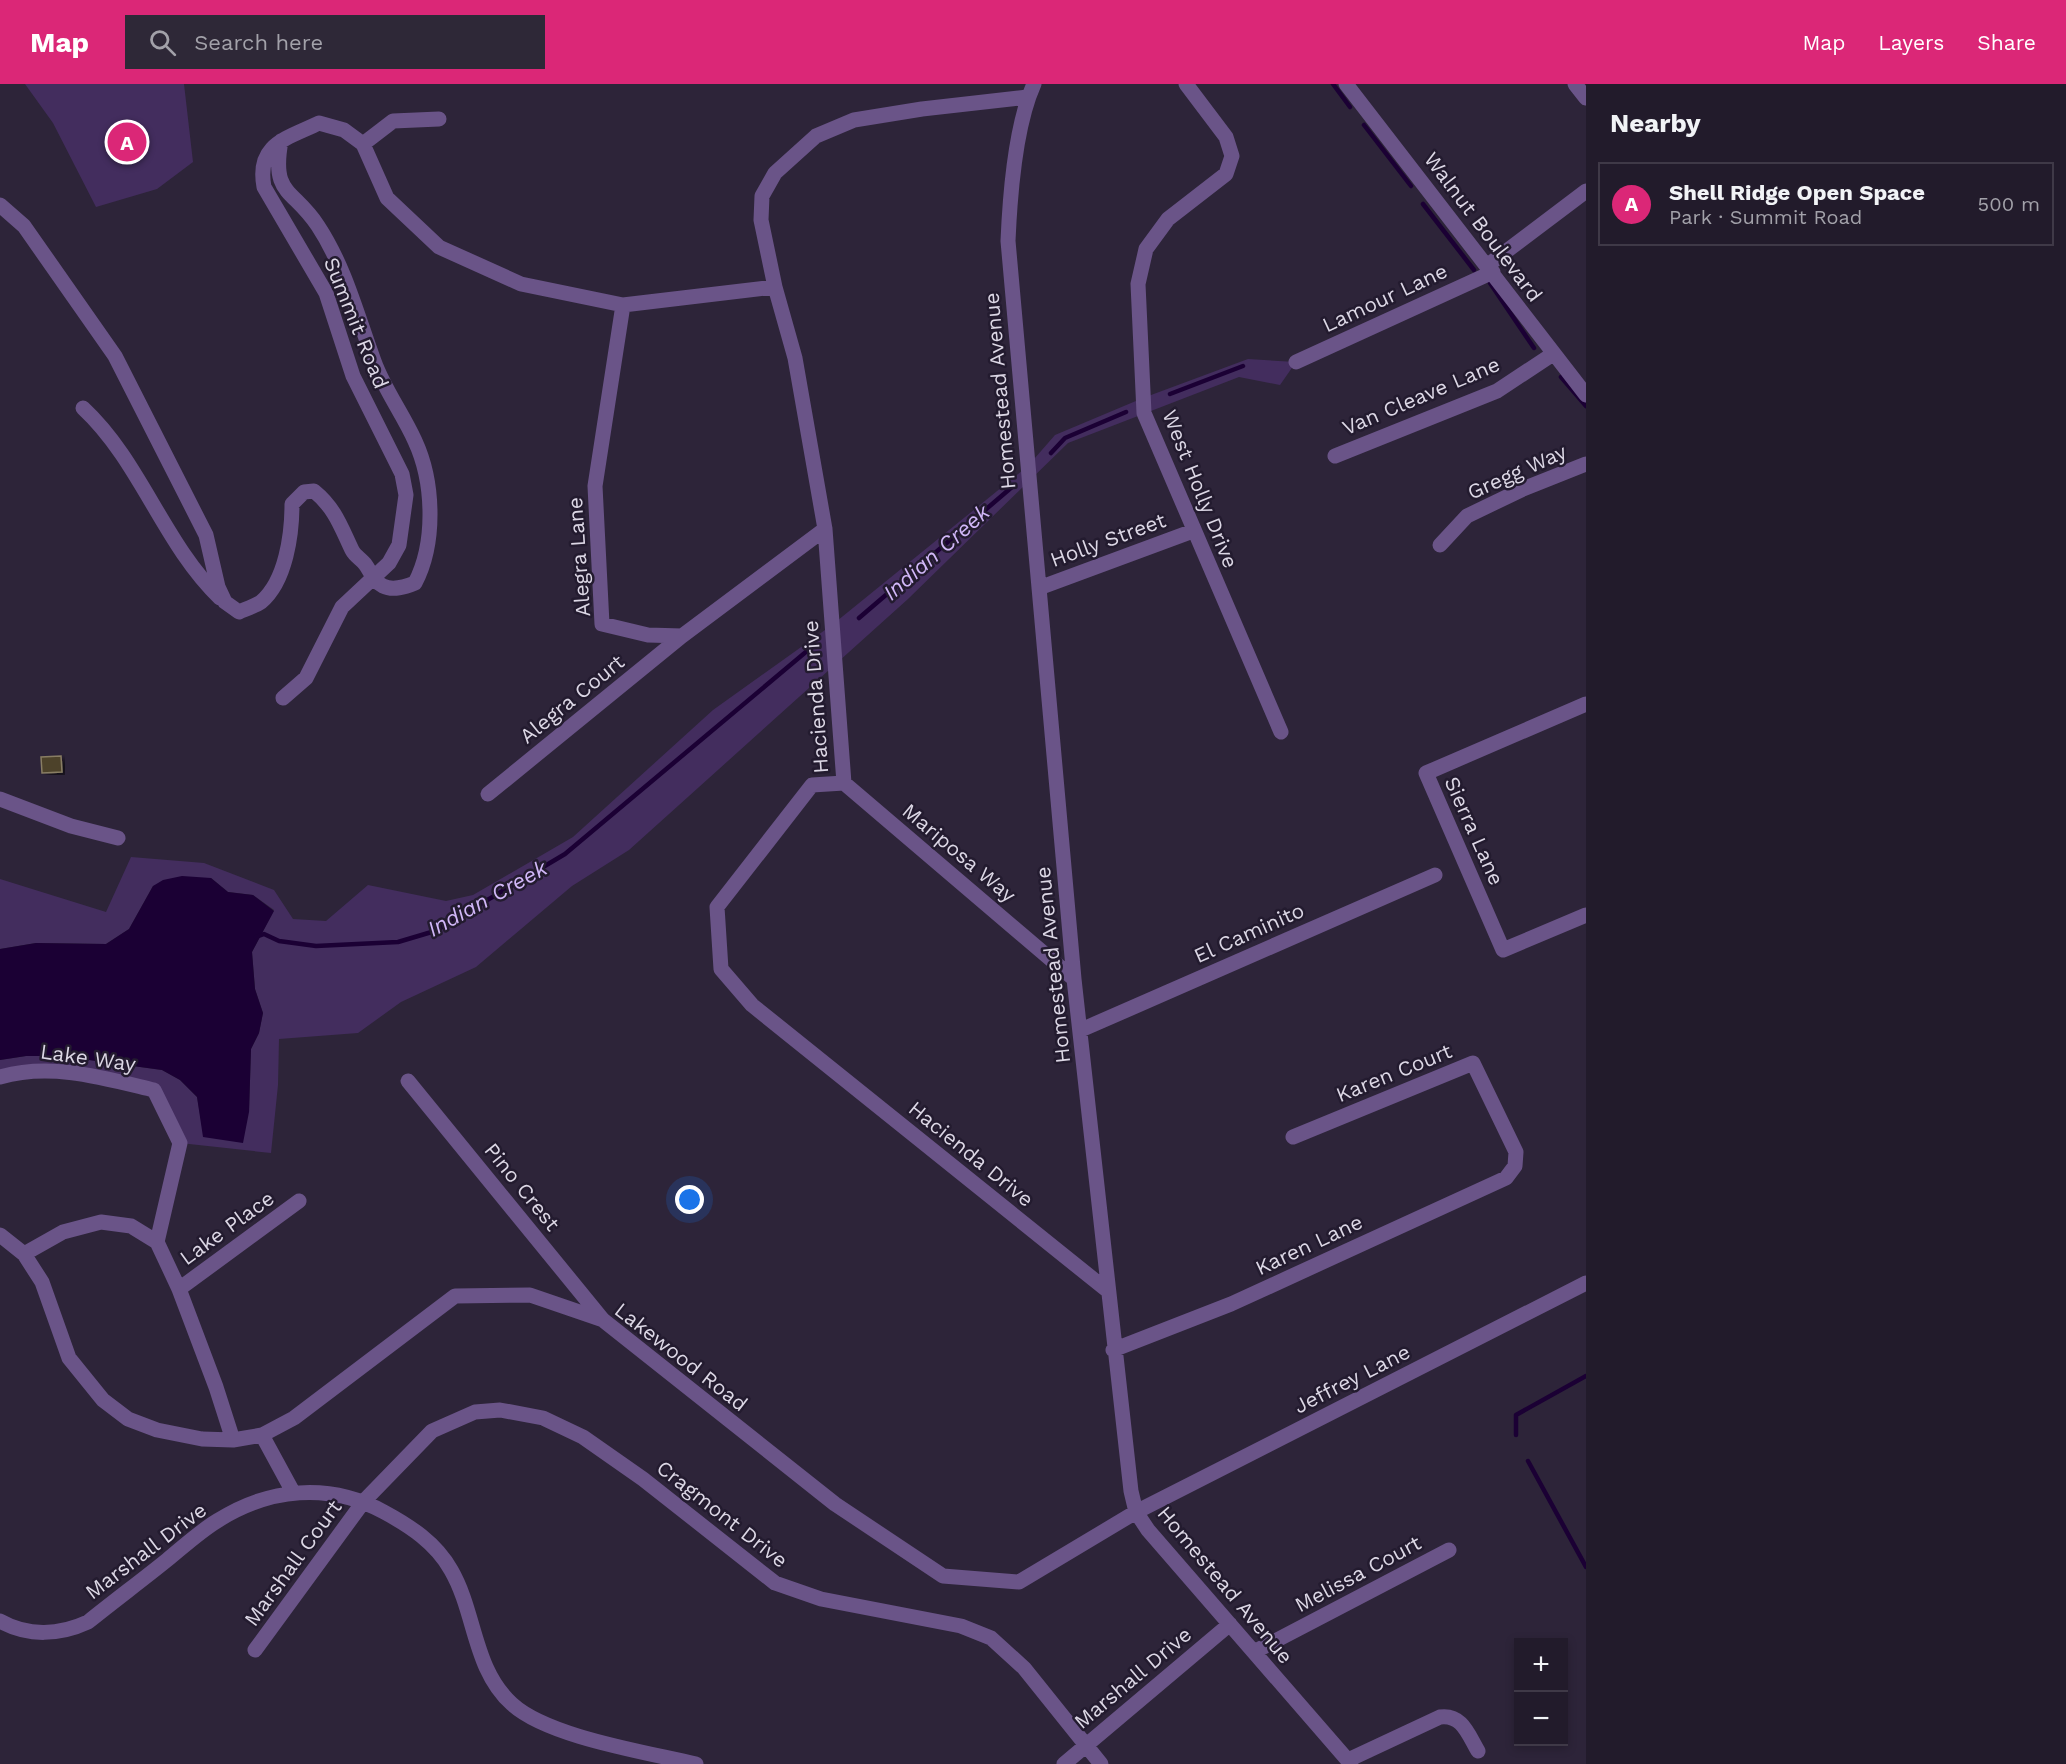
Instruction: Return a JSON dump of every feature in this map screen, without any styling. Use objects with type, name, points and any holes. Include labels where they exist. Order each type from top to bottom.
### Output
[{"type":"street","name":"West Holly Drive","points":[[1186,84],[1226,137],[1232,156],[1226,174],[1168,219],[1146,249],[1138,284],[1144,413],[1281,732]]},
{"type":"street","name":"Walnut Boulevard","points":[[1346,84],[1586,395]]},
{"type":"street","points":[[1575,84],[1586,98]]},
{"type":"street","name":"Hacienda Drive","points":[[1031,91],[854,120],[816,136],[775,173],[762,196],[761,220],[775,287],[795,358],[825,529],[844,783],[812,785],[717,907],[721,969],[752,1005],[1108,1291]]},
{"type":"street","name":"Homestead Avenue","points":[[1031,91],[1010,200],[1008,241],[1074,979],[1113,1350],[1131,1491],[1136,1512],[1148,1530],[1349,1762]]},
{"type":"street","points":[[439,119],[393,121],[363,144],[387,198],[439,247],[521,284],[623,305],[775,287]]},
{"type":"street","name":"Summit Road","points":[[283,698],[306,678],[342,607],[389,563],[399,545],[406,495],[402,474],[353,375],[326,293],[264,187],[261,172],[266,153],[281,141],[319,123],[344,130],[363,144]]},
{"type":"street","points":[[83,408],[116,443],[184,555],[225,602],[239,612],[261,602],[278,580],[292,522],[292,504],[304,492],[314,491],[331,507],[343,527],[353,553],[374,579],[386,587],[402,588],[415,583],[422,568],[429,535],[425,472],[416,443],[374,363],[347,283],[318,226],[281,184],[277,162],[281,141]]},
{"type":"street","name":"Lamour Lane","points":[[1296,362],[1490,268],[1586,191]]},
{"type":"street","points":[[0,205],[24,226],[115,356],[206,535],[218,587],[225,602]]},
{"type":"street","name":"Alegra Lane","points":[[623,305],[595,486],[602,624],[648,634],[682,636]]},
{"type":"street","name":"Van Cleave Lane","points":[[1335,456],[1497,391],[1553,354]]},
{"type":"street","name":"Gregg Way","points":[[1440,545],[1467,516],[1523,489],[1586,464]]},
{"type":"street","points":[[682,636],[825,529]]},
{"type":"street","name":"Holly Street","points":[[1039,588],[1193,531]]},
{"type":"street","name":"Alegra Court","points":[[488,794],[682,636]]},
{"type":"street","name":"Sierra Lane","points":[[1586,704],[1426,773],[1503,950],[1586,915]]},
{"type":"street","name":"Mariposa Way","points":[[844,783],[1074,979]]},
{"type":"street","points":[[0,799],[71,826],[118,838]]},
{"type":"street","name":"El Caminito","points":[[1081,1030],[1435,875]]},
{"type":"street","name":"Karen Court","points":[[1293,1137],[1473,1064],[1516,1152],[1515,1166]]},
{"type":"street","name":"Lake Way","points":[[0,1077],[39,1069],[103,1078],[154,1090],[180,1143],[157,1242]]},
{"type":"street","name":"Pino Crest","points":[[408,1081],[603,1320]]},
{"type":"street","name":"Karen Lane","points":[[1113,1350],[1252,1294],[1506,1178],[1515,1166]]},
{"type":"street","name":"Lake Place","points":[[179,1289],[299,1201]]},
{"type":"street","points":[[24,1254],[63,1233],[101,1222],[131,1226],[157,1242],[179,1289],[216,1387],[233,1440]]},
{"type":"street","name":"Lakewood Road","points":[[0,1235],[24,1254],[42,1282],[69,1358],[103,1400],[128,1419],[157,1430],[202,1439],[233,1440],[261,1435],[294,1418],[455,1296],[530,1295],[603,1320],[835,1504],[943,1576],[1019,1582],[1136,1512]]},
{"type":"street","name":"Jeffrey Lane","points":[[1136,1512],[1586,1283]]},
{"type":"street","name":"Cragmont Drive","points":[[364,1501],[432,1431],[452,1420],[475,1412],[500,1410],[543,1418],[583,1437],[644,1479],[775,1583],[821,1599],[961,1626],[991,1638],[1024,1668],[1101,1764]]},
{"type":"street","points":[[261,1435],[293,1492]]},
{"type":"street","name":"Marshall Drive","points":[[0,1621],[31,1633],[57,1632],[76,1627],[88,1622],[217,1521],[261,1501],[293,1492],[327,1492],[364,1501],[412,1528],[447,1563],[457,1580],[481,1658],[496,1685],[512,1704],[525,1714],[556,1729],[696,1764]]},
{"type":"street","name":"Marshall Court","points":[[255,1650],[364,1501]]},
{"type":"street","name":"Melissa Court","points":[[1254,1652],[1449,1550]]},
{"type":"street","name":"Marshall Drive","points":[[1065,1764],[1230,1624]]},
{"type":"street","points":[[1349,1762],[1449,1716],[1462,1723],[1478,1751]]},
{"type":"shaded area","points":[[25,84],[184,84],[193,162],[157,189],[96,207],[53,123]]},
{"type":"shaded area","points":[[1248,359],[1296,362],[1280,385],[1239,377],[1068,443],[908,599],[629,850],[572,886],[476,967],[401,1002],[358,1033],[279,1039],[278,1085],[271,1153],[180,1143],[154,1090],[103,1078],[0,1077],[0,1060],[26,1056],[60,1056],[162,1070],[180,1080],[197,1097],[204,1137],[249,1112],[251,1049],[259,1033],[263,1013],[255,989],[252,952],[274,910],[253,895],[228,892],[211,878],[153,886],[129,929],[106,944],[36,943],[0,949],[0,879],[106,912],[131,857],[204,863],[274,890],[293,919],[326,921],[368,885],[446,901],[473,895],[573,837],[713,710],[832,625],[1028,466],[1055,435],[1143,398]]},
{"type":"shaded area","points":[[182,876],[211,878],[228,892],[253,895],[274,911],[252,952],[255,989],[263,1013],[259,1033],[251,1049],[249,1112],[243,1143],[203,1137],[197,1097],[180,1080],[162,1070],[60,1056],[26,1056],[0,1060],[0,949],[36,943],[106,944],[129,929],[153,886],[163,880]]},
{"type":"building","points":[[61,756],[62,772],[42,773],[41,757]]},
{"type":"waterway","points":[[1333,84],[1350,107]]},
{"type":"waterway","points":[[1364,125],[1411,186]]},
{"type":"waterway","points":[[1423,204],[1474,270]]},
{"type":"waterway","name":"Indian Creek","points":[[1490,283],[1534,348]]},
{"type":"waterway","name":"Indian Creek","points":[[1170,394],[1243,366]]},
{"type":"waterway","name":"Indian Creek","points":[[1561,377],[1586,406]]},
{"type":"waterway","name":"Indian Creek","points":[[1051,453],[1065,438],[1126,412]]},
{"type":"waterway","name":"Indian Creek","points":[[859,618],[1012,487]]},
{"type":"waterway","name":"Indian Creek","points":[[256,937],[264,934],[279,941],[316,946],[398,942],[435,931],[565,854],[807,651]]},
{"type":"waterway","points":[[1516,1435],[1516,1415],[1586,1376]]},
{"type":"waterway","points":[[1528,1461],[1586,1567]]},
{"type":"place","name":"Shell Ridge Open Space","points":[[127,142]]}]
